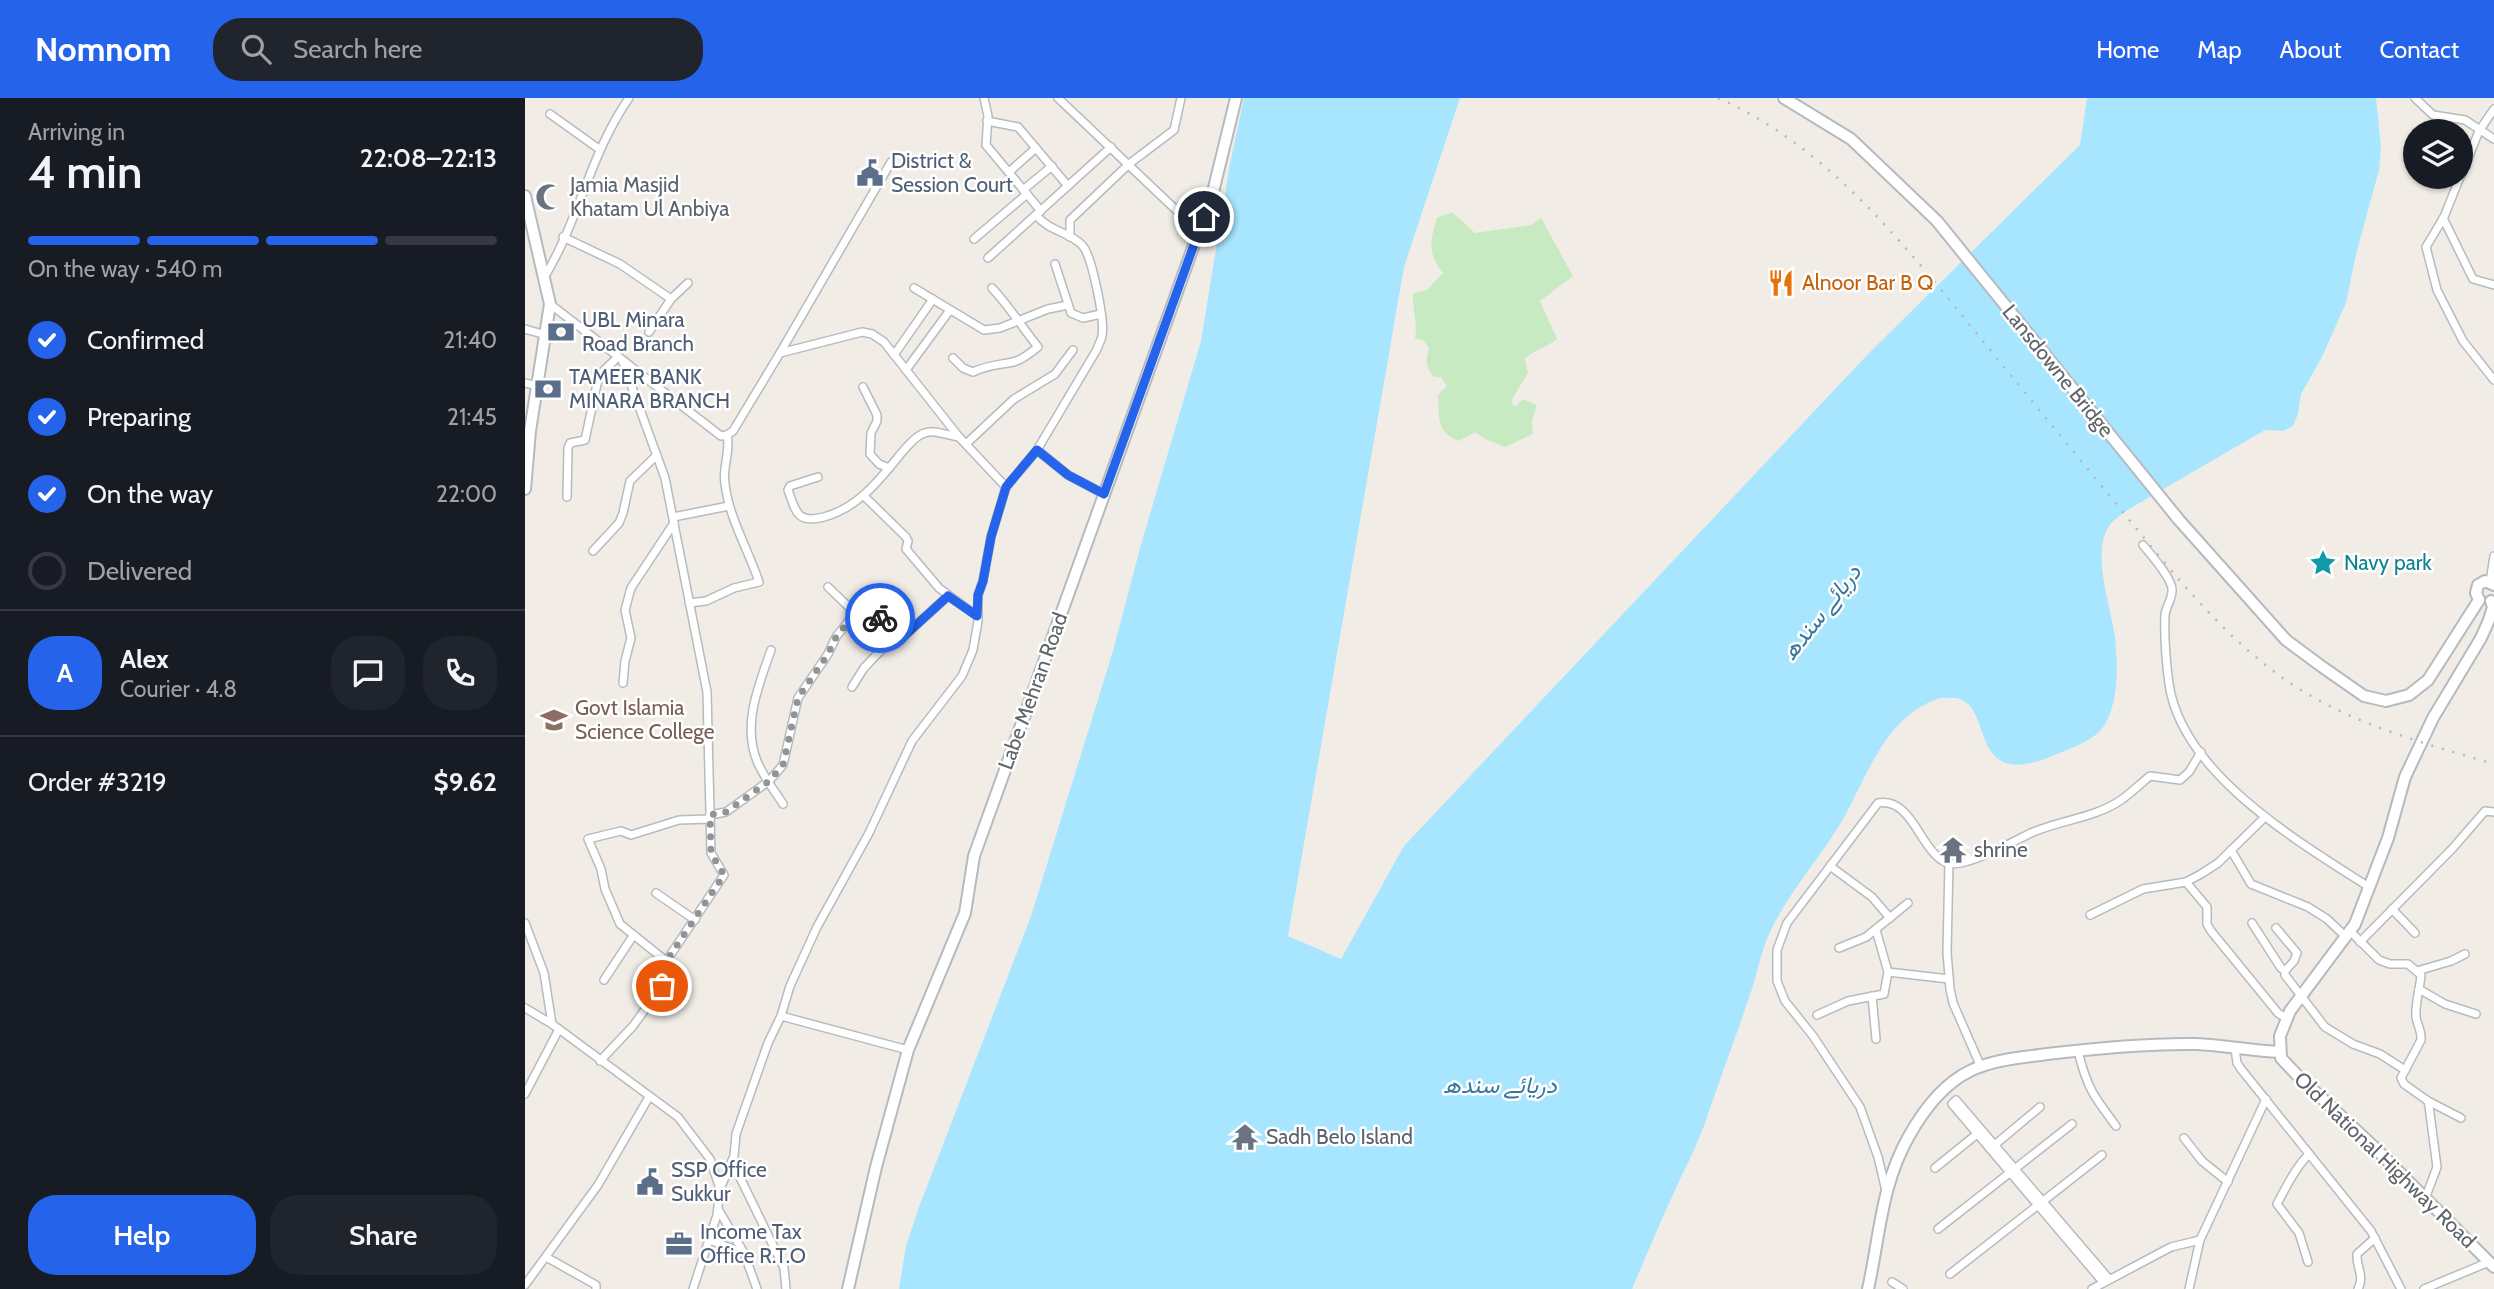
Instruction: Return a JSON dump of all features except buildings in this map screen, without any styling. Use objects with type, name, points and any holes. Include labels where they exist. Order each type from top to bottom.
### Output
[{"type":"main road","name":"Labe Mehran Road","points":[[848,1289],[876,1167],[908,1050],[965,913],[974,856],[1213,192],[1236,98]]},
{"type":"main road","name":"Lansdowne Bridge","points":[[1784,98],[1851,139],[1937,221],[2179,520],[2286,640],[2364,696],[2386,701],[2409,695],[2428,680],[2490,603]]},
{"type":"main road","points":[[525,196],[550,304],[528,433],[525,489]]},
{"type":"main road","points":[[2490,603],[2476,593],[2478,585],[2492,584]]},
{"type":"main road","name":"Old National Highway Road","points":[[2490,603],[2492,623],[2433,718],[2408,769],[2388,838],[2348,934],[2287,1019],[2280,1036],[2280,1052],[2281,1058],[2296,1074],[2492,1265]]},
{"type":"main road","points":[[1868,1289],[1886,1191],[1908,1137],[1930,1104],[1951,1082],[2001,1060],[2151,1044],[2199,1044],[2280,1052]]},
{"type":"street","points":[[545,276],[556,258],[599,149],[629,98]]},
{"type":"street","points":[[693,1289],[718,1209],[720,1189],[732,1161],[743,1114],[790,986],[817,927],[869,833],[912,741],[962,676],[973,650],[978,595],[1006,487],[1037,450],[1096,351],[1102,334],[1101,314],[1085,248],[1070,237],[1050,228],[1025,192],[986,145],[988,121],[984,98]]},
{"type":"street","points":[[1058,98],[1193,226]]},
{"type":"street","points":[[1070,237],[1070,220],[1129,164],[1174,130],[1181,98]]},
{"type":"street","points":[[2415,98],[2433,116],[2465,120],[2494,139]]},
{"type":"street","points":[[2473,145],[2494,109]]},
{"type":"street","points":[[550,114],[599,149]]},
{"type":"street","points":[[988,121],[1019,127],[1068,186]]},
{"type":"street","points":[[1009,172],[1036,148]]},
{"type":"street","points":[[988,258],[1111,148]]},
{"type":"street","points":[[550,304],[721,436],[727,435],[733,431],[781,352],[891,162]]},
{"type":"street","points":[[974,239],[1052,166]]},
{"type":"street","points":[[2454,189],[2426,247],[2437,290],[2463,341],[2494,380]]},
{"type":"street","points":[[2442,218],[2473,279],[2494,285]]},
{"type":"street","points":[[563,237],[620,264],[671,299]]},
{"type":"street","points":[[1055,264],[1071,313],[1083,318],[1101,314]]},
{"type":"street","points":[[649,332],[671,299],[688,283]]},
{"type":"street","points":[[915,288],[984,330],[1000,328],[1068,304]]},
{"type":"street","points":[[953,358],[963,368],[973,372],[1022,359],[1038,347],[992,288]]},
{"type":"street","points":[[894,355],[933,299]]},
{"type":"street","points":[[906,370],[950,310]]},
{"type":"street","points":[[525,329],[545,335]]},
{"type":"street","points":[[781,352],[862,332],[872,334],[884,342],[959,437],[1006,487]]},
{"type":"street","points":[[966,444],[1014,399],[1055,374],[1073,349]]},
{"type":"street","points":[[600,1061],[633,1026],[664,983],[657,975],[724,875],[711,853],[706,692],[665,478],[620,358]]},
{"type":"street","points":[[567,497],[568,448],[570,443],[585,440],[599,375],[620,358]]},
{"type":"street","points":[[525,383],[538,386]]},
{"type":"street","points":[[863,387],[877,415],[871,433],[870,454],[879,464],[889,468]]},
{"type":"street","points":[[818,477],[790,486],[788,490],[795,511],[809,520],[832,515],[848,508],[864,496],[905,448],[922,433],[933,431],[959,437]]},
{"type":"street","points":[[689,603],[706,601],[734,588],[759,582],[729,506],[723,465],[730,448],[727,435]]},
{"type":"street","points":[[1037,450],[1068,475],[1104,494]]},
{"type":"street","points":[[593,551],[619,523],[630,481],[657,455]]},
{"type":"street","points":[[864,496],[906,537],[906,548],[948,596],[977,616]]},
{"type":"street","points":[[623,683],[631,632],[625,610],[631,588],[673,520],[729,506]]},
{"type":"street","points":[[2143,545],[2171,585],[2172,593],[2165,611],[2172,701],[2212,769],[2279,829],[2369,887]]},
{"type":"street","points":[[2492,584],[2494,556]]},
{"type":"street","points":[[828,587],[855,613]]},
{"type":"street","points":[[666,961],[619,924],[588,839],[621,831],[632,835],[679,820],[710,817],[726,812],[769,781],[783,765],[798,698],[828,654],[836,637],[855,613],[867,606],[895,634],[903,637],[948,596]]},
{"type":"street","points":[[852,687],[864,668],[895,634]]},
{"type":"street","points":[[771,650],[754,701],[752,723],[755,753],[782,804]]},
{"type":"street","points":[[1886,1191],[1880,1164],[1860,1107],[1813,1036],[1785,1002],[1777,981],[1777,950],[1787,923],[1878,803],[1884,802],[1906,815],[1918,827],[1931,851],[1939,859],[1952,864],[1992,853],[2034,832],[2098,810],[2120,800],[2150,776],[2180,780],[2189,772],[2201,752]]},
{"type":"street","points":[[2360,942],[2452,849],[2478,817],[2485,811],[2494,812]]},
{"type":"street","points":[[2090,915],[2143,889],[2186,882],[2218,863],[2265,817]]},
{"type":"street","points":[[2231,850],[2251,884],[2308,907],[2360,942],[2379,960],[2390,964],[2408,964],[2421,975],[2416,1021],[2422,1034],[2421,1040],[2401,1078],[2404,1084],[2428,1101],[2461,1118]]},
{"type":"street","points":[[1949,863],[1949,979],[1953,1003],[1981,1067]]},
{"type":"street","points":[[1830,866],[1872,897],[1890,918]]},
{"type":"street","points":[[2186,882],[2207,907],[2207,924],[2211,931],[2278,1013],[2287,1019]]},
{"type":"street","points":[[656,893],[695,920]]},
{"type":"street","points":[[1839,948],[1876,930],[1908,904]]},
{"type":"street","points":[[2392,909],[2415,933]]},
{"type":"street","points":[[525,923],[544,973],[555,1026],[525,1094]]},
{"type":"street","points":[[2252,923],[2285,971],[2285,975],[2325,1027],[2353,1044],[2380,1054],[2405,1070]]},
{"type":"street","points":[[2276,928],[2297,953],[2285,971]]},
{"type":"street","points":[[1817,1015],[1847,1000],[1884,994],[1888,972],[1876,930]]},
{"type":"street","points":[[604,979],[633,936]]},
{"type":"street","points":[[2417,971],[2465,954]]},
{"type":"street","points":[[1888,972],[1949,979]]},
{"type":"street","points":[[2419,989],[2445,1004],[2476,1014]]},
{"type":"street","points":[[1872,996],[1876,1039]]},
{"type":"street","points":[[525,1008],[555,1026],[678,1117],[710,1159],[720,1189]]},
{"type":"street","points":[[781,1016],[908,1050]]},
{"type":"street","points":[[2235,1048],[2237,1063],[2375,1238],[2400,1289]]},
{"type":"street","points":[[2078,1051],[2085,1080],[2092,1095],[2116,1126]]},
{"type":"street","points":[[525,1285],[598,1185],[649,1097]]},
{"type":"street","points":[[2189,1289],[2200,1240],[2266,1099]]},
{"type":"street","points":[[1992,1147],[1977,1134],[1952,1104],[1956,1100],[1992,1147],[2106,1280]]},
{"type":"street","points":[[2425,1199],[2437,1167],[2428,1101]]},
{"type":"street","points":[[1992,1147],[2040,1107]]},
{"type":"street","points":[[1938,1229],[2072,1124]]},
{"type":"street","points":[[1935,1168],[1977,1134]]},
{"type":"street","points":[[2184,1138],[2202,1161],[2228,1182]]},
{"type":"street","points":[[1950,1275],[2102,1154]]},
{"type":"street","points":[[2308,1262],[2298,1233],[2277,1204],[2297,1167],[2309,1154]]},
{"type":"street","points":[[732,1161],[784,1268],[786,1289]]},
{"type":"street","points":[[718,1209],[744,1253],[757,1289]]},
{"type":"street","points":[[2358,1289],[2363,1276],[2357,1254],[2375,1238]]},
{"type":"street","points":[[709,1240],[744,1253]]},
{"type":"street","points":[[2092,1289],[2171,1247],[2200,1240]]},
{"type":"street","points":[[546,1257],[596,1285],[596,1289]]},
{"type":"street","points":[[2424,1289],[2492,1265]]},
{"type":"street","points":[[1892,1282],[1903,1289]]},
{"type":"green space","points":[[1452,212],[1475,233],[1531,225],[1541,218],[1573,276],[1540,301],[1557,339],[1525,359],[1528,373],[1511,401],[1515,407],[1523,399],[1537,405],[1532,421],[1533,434],[1505,447],[1483,438],[1476,432],[1458,441],[1445,432],[1439,417],[1438,395],[1447,386],[1441,377],[1434,377],[1431,373],[1427,364],[1429,349],[1424,341],[1415,338],[1413,293],[1427,290],[1443,273],[1432,253],[1432,240],[1437,218]]},
{"type":"water","name":"دریائے سندھ","points":[[1244,98],[1460,98],[1404,267],[1288,936],[1341,959],[1404,846],[1870,352],[2080,145],[2087,98],[2376,98],[2381,147],[2379,170],[2346,303],[2322,357],[2301,394],[2293,426],[2283,431],[2265,430],[2132,507],[2109,526],[2104,537],[2102,565],[2115,637],[2117,676],[2111,711],[2097,734],[2074,747],[2027,764],[2007,763],[1994,756],[1975,714],[1967,703],[1945,698],[1918,709],[1902,721],[1889,736],[1877,753],[1839,826],[1771,930],[1702,1132],[1632,1289],[899,1289],[906,1246],[919,1207],[1031,916],[1113,651],[1140,548],[1201,341],[1230,164]]},
{"type":"railway","points":[[1718,98],[1785,136],[1815,159],[1871,210],[1947,297],[2172,572],[2211,615],[2253,655],[2301,690],[2353,717],[2409,738],[2494,764]]},
{"type":"way so far","points":[[662,986],[664,983],[657,975],[724,875],[711,853],[710,815],[726,812],[769,781],[783,765],[798,698],[828,654],[836,637],[855,613],[867,606],[880,618]]},
{"type":"place","name":"District & Session Court","points":[[870,173]]},
{"type":"place","name":"Jamia Masjid Khatam Ul Anbiya","points":[[549,197]]},
{"type":"place","name":"Alnoor Bar B Q","points":[[1781,283]]},
{"type":"place","name":"UBL Minara Road Branch","points":[[561,332]]},
{"type":"place","name":"TAMEER BANK MINARA BRANCH","points":[[548,389]]},
{"type":"place","name":"Navy park","points":[[2323,563]]},
{"type":"place","name":"Govt Islamia Science College","points":[[554,720]]},
{"type":"place","name":"shrine","points":[[1953,850]]},
{"type":"place","name":"Sadh Belo Island","points":[[1245,1137]]},
{"type":"place","name":"SSP Office Sukkur","points":[[650,1182]]},
{"type":"place","name":"Income Tax Office R.T.O","points":[[679,1244]]},
{"type":"route","points":[[880,618],[898,637],[903,637],[948,596],[977,616],[978,595],[991,537],[1006,487],[1037,450],[1068,475],[1104,494],[1204,217]]}]
